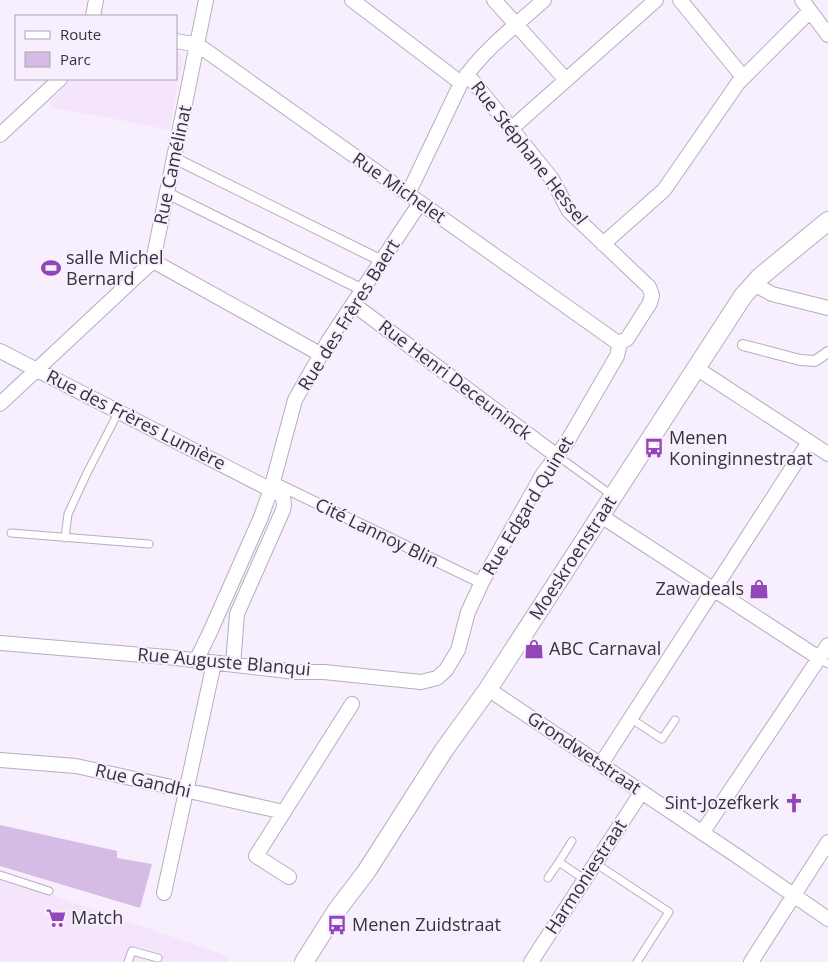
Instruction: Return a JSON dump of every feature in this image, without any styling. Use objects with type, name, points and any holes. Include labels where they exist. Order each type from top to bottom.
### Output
[{"type":"street","points":[[93,15],[96,0]]},
{"type":"street","name":"Rue Camélinat","points":[[153,261],[206,0]]},
{"type":"street","name":"Rue Stéphane Hessel","points":[[352,0],[464,78],[512,128],[552,179],[566,207],[649,288],[652,295],[650,304],[631,334],[624,341],[618,342]]},
{"type":"street","points":[[494,0],[566,80]]},
{"type":"street","points":[[408,194],[464,78],[516,25],[544,0]]},
{"type":"street","points":[[512,128],[656,0]]},
{"type":"street","points":[[680,0],[743,77]]},
{"type":"street","points":[[604,244],[664,190],[743,77],[806,6],[828,35]]},
{"type":"street","name":"Rue Michelet","points":[[178,41],[198,45],[618,342]]},
{"type":"street","points":[[0,135],[59,80]]},
{"type":"street","points":[[174,158],[382,261]]},
{"type":"street","points":[[167,193],[363,290]]},
{"type":"street","name":"Rue des Frères Baert","points":[[196,661],[230,588],[272,486],[296,400],[320,354],[420,203]]},
{"type":"street","name":"Moeskroenstraat","points":[[304,962],[334,915],[366,872],[448,745],[488,689],[743,296],[754,284],[828,221]]},
{"type":"street","points":[[0,404],[153,261],[320,354]]},
{"type":"street","points":[[754,284],[772,294],[828,308]]},
{"type":"street","name":"Rue Henri Deceuninck","points":[[353,304],[561,459]]},
{"type":"street","name":"Rue Edgard Quinet","points":[[444,672],[458,650],[468,612],[482,583],[543,474],[561,459],[567,442],[617,356],[618,342]]},
{"type":"street","points":[[743,345],[800,360],[814,361],[828,352]]},
{"type":"street","name":"Rue des Frères Lumière","points":[[0,351],[272,486]]},
{"type":"street","points":[[696,368],[828,454]]},
{"type":"street","points":[[601,764],[808,442]]},
{"type":"street","points":[[233,665],[237,614],[284,505],[283,496],[272,486]]},
{"type":"street","name":"Cité Lannoy Blin","points":[[272,486],[482,583]]},
{"type":"street","points":[[601,516],[824,661]]},
{"type":"street","name":"Rue Auguste Blanqui","points":[[0,643],[123,653],[296,672],[324,672],[421,682],[432,680],[444,672]]},
{"type":"street","points":[[702,833],[824,661],[828,644]]},
{"type":"street","points":[[164,893],[214,663]]},
{"type":"street","name":"Grondwetstraat","points":[[488,689],[828,919]]},
{"type":"street","points":[[289,877],[256,856],[352,704]]},
{"type":"street","name":"Rue Gandhi","points":[[0,760],[76,766],[284,812]]},
{"type":"street","name":"Harmoniestraat","points":[[531,962],[642,793]]},
{"type":"street","points":[[751,962],[828,842]]},
{"type":"lane","points":[[65,538],[68,514],[86,473],[119,411]]},
{"type":"lane","points":[[561,459],[614,496]]},
{"type":"lane","points":[[11,533],[149,544]]},
{"type":"lane","points":[[630,718],[662,740],[675,720]]},
{"type":"lane","points":[[548,878],[572,841]]},
{"type":"lane","points":[[558,862],[584,879]]},
{"type":"lane","points":[[595,863],[669,912],[637,962]]},
{"type":"lane","points":[[0,875],[49,891]]},
{"type":"lane","points":[[128,962],[132,951],[158,958]]},
{"type":"shaded area","points":[[178,53],[183,58],[169,130],[56,109],[49,102],[72,80],[178,80]]},
{"type":"shaded area","name":"Match","points":[[0,877],[230,957],[228,962],[0,962]]},
{"type":"green space","points":[[0,825],[117,851],[117,858],[152,864],[140,908],[0,866]]},
{"type":"place","name":"salle Michel Bernard","points":[[51,268]]},
{"type":"place","name":"Menen Koninginnestraat","points":[[654,448]]},
{"type":"place","name":"Zawadeals","points":[[759,589]]},
{"type":"place","name":"ABC Carnaval","points":[[534,649]]},
{"type":"place","name":"Sint-Jozefkerk","points":[[794,803]]},
{"type":"place","name":"Match","points":[[56,918]]},
{"type":"place","name":"Menen Zuidstraat","points":[[337,925]]}]
